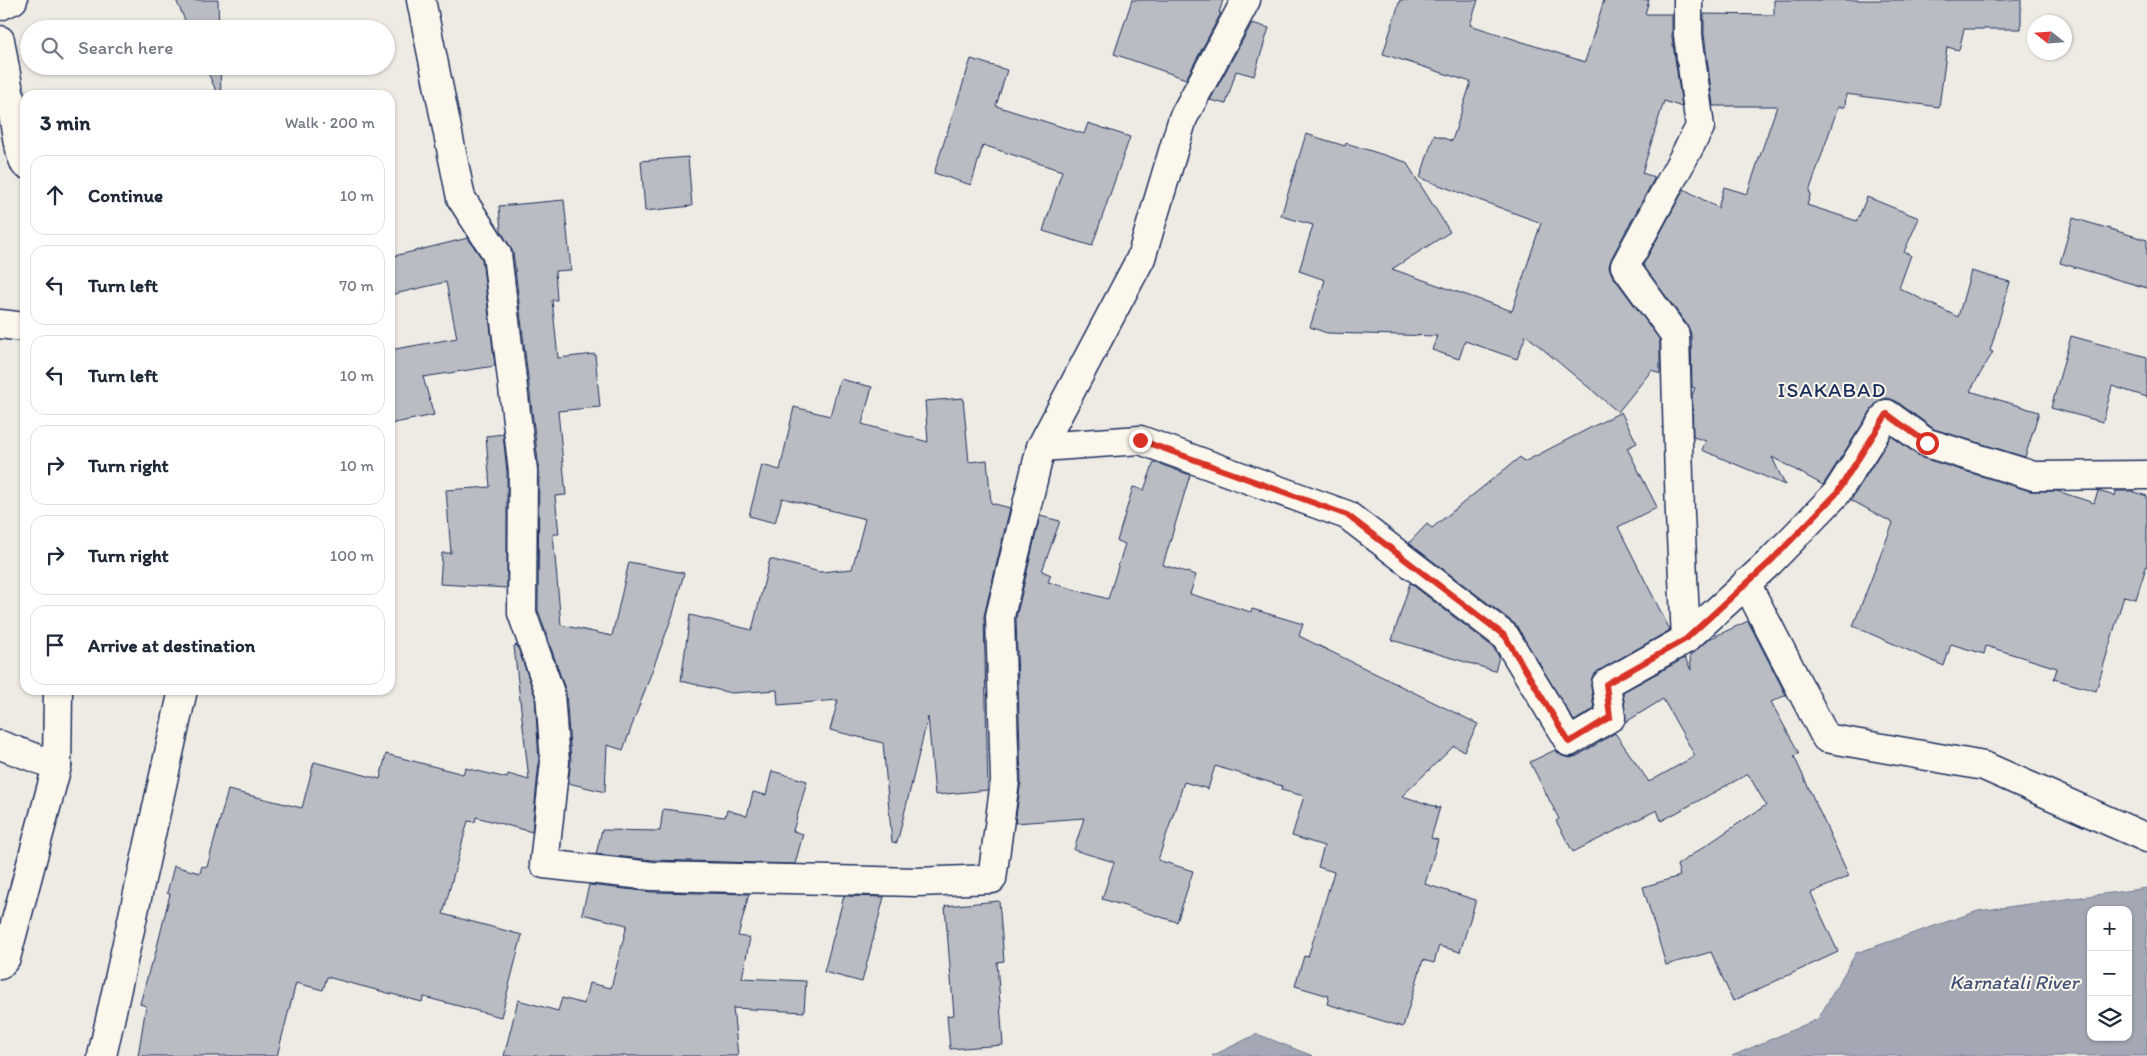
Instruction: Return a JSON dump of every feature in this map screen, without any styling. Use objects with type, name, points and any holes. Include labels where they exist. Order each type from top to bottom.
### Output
[{"type":"street","points":[[0,6],[13,0]]},
{"type":"street","points":[[421,0],[460,198],[497,254],[523,471],[522,613],[550,693],[555,762],[544,864],[652,876],[917,882],[992,879],[1005,781],[1000,616],[1041,446],[1142,258],[1183,118],[1246,0]]},
{"type":"street","points":[[1686,639],[1679,506],[1675,335],[1625,266],[1700,127],[1688,35],[1688,0]]},
{"type":"street","points":[[0,40],[20,152]]},
{"type":"street","points":[[0,324],[20,326]]},
{"type":"street","points":[[1041,446],[1140,440],[1347,515],[1505,636],[1569,742],[1610,717],[1606,684],[1686,639],[1836,494],[1887,414],[1927,443],[2034,476],[2147,475]]},
{"type":"street","points":[[1746,583],[1826,738],[1984,766],[2147,838]]},
{"type":"street","points":[[0,964],[6,958],[57,766],[58,695]]},
{"type":"street","points":[[102,1056],[182,695]]},
{"type":"street","points":[[0,746],[57,766]]},
{"type":"water","name":"Karnatali River","points":[[2147,888],[2147,1056],[1732,1056],[1818,1019],[1856,953],[1978,911]]},
{"type":"water","points":[[1257,1034],[1313,1056],[1212,1056]]},
{"type":"building","points":[[176,0],[218,0],[219,20],[185,20]]},
{"type":"building","points":[[1132,0],[1223,0],[1219,13],[1221,13],[1186,79],[1114,54]]},
{"type":"building","points":[[1400,0],[1478,0],[1470,25],[1585,62],[1604,0],[1649,0],[1645,14],[1672,14],[1672,37],[1682,107],[1664,101],[1642,173],[1655,177],[1611,259],[1609,267],[1612,275],[1660,340],[1660,374],[1652,370],[1618,412],[1526,335],[1517,359],[1465,341],[1459,359],[1432,350],[1437,336],[1327,333],[1310,327],[1325,280],[1299,271],[1313,225],[1281,216],[1306,134],[1345,146],[1346,143],[1406,162],[1450,232],[1392,269],[1512,311],[1541,223],[1420,178],[1434,135],[1452,141],[1471,82],[1383,54]]},
{"type":"building","points":[[1774,0],[2021,0],[2021,29],[1964,29],[1959,50],[1947,47],[1939,107],[1846,94],[1845,107],[1838,107],[1809,192],[1811,193],[1807,205],[1857,221],[1867,197],[1919,218],[1904,252],[1911,255],[1899,288],[1958,317],[1971,271],[2010,282],[1990,351],[1993,352],[1970,391],[2039,412],[2025,457],[1934,429],[1896,401],[1888,398],[1880,400],[1874,406],[1823,485],[1772,457],[1785,485],[1702,450],[1706,441],[1693,437],[1692,395],[1695,388],[1692,387],[1691,334],[1688,326],[1643,265],[1684,189],[1718,208],[1724,187],[1747,194],[1777,106],[1713,106],[1704,34],[1704,14],[1774,15]]},
{"type":"building","points":[[1252,23],[1269,28],[1254,76],[1236,71],[1226,104],[1210,100]]},
{"type":"building","points":[[971,59],[1007,70],[996,106],[1084,134],[1088,123],[1130,137],[1092,246],[1043,231],[1062,171],[983,145],[971,185],[934,173]]},
{"type":"building","points":[[209,75],[220,75],[221,90],[216,90]]},
{"type":"building","points":[[688,157],[692,206],[645,211],[641,161]]},
{"type":"building","points":[[564,200],[571,270],[555,271],[557,300],[552,300],[558,358],[595,354],[600,407],[558,411],[566,495],[555,496],[559,534],[553,534],[561,625],[612,636],[629,562],[684,573],[673,614],[623,750],[607,745],[605,792],[568,783],[571,761],[566,692],[538,610],[539,469],[513,252],[501,231],[499,206]]},
{"type":"building","points":[[2073,218],[2147,240],[2147,288],[2060,263]]},
{"type":"building","points":[[468,238],[482,259],[495,366],[423,377],[434,415],[395,423],[395,349],[457,338],[446,282],[395,294],[395,256]]},
{"type":"building","points":[[2071,336],[2147,357],[2147,397],[2112,386],[2103,422],[2051,408]]},
{"type":"building","points":[[840,379],[872,387],[862,424],[928,442],[925,401],[963,398],[969,462],[987,460],[991,503],[1010,508],[984,616],[988,790],[935,795],[928,717],[897,843],[892,842],[883,743],[830,730],[838,700],[778,705],[777,690],[731,693],[681,681],[690,615],[752,630],[770,559],[820,572],[852,569],[865,519],[782,498],[775,523],[749,516],[762,465],[780,470],[794,407],[830,416]]},
{"type":"building","points":[[1621,412],[1637,443],[1627,448],[1657,507],[1618,527],[1670,630],[1598,671],[1592,677],[1591,686],[1594,709],[1574,721],[1515,624],[1409,543],[1427,524],[1432,528],[1520,457],[1524,462]]},
{"type":"building","points":[[503,434],[507,472],[507,588],[440,584],[442,553],[451,553],[446,490],[490,487],[486,436]]},
{"type":"building","points":[[1891,436],[1922,458],[2030,491],[2057,491],[2094,503],[2098,491],[2115,496],[2116,491],[2131,491],[2147,496],[2147,564],[2136,599],[2124,596],[2096,691],[2054,679],[2057,668],[1986,646],[1984,654],[1951,644],[1944,666],[1853,626],[1893,523],[1851,500]]},
{"type":"building","points":[[1154,462],[1190,475],[1163,565],[1196,575],[1190,594],[1251,612],[1252,609],[1303,624],[1299,636],[1478,724],[1464,751],[1454,746],[1402,796],[1437,807],[1436,809],[1440,807],[1431,838],[1438,840],[1425,884],[1476,900],[1460,952],[1439,946],[1434,963],[1423,960],[1403,1027],[1327,1004],[1329,996],[1295,986],[1304,956],[1308,957],[1334,872],[1318,867],[1324,846],[1292,836],[1304,796],[1281,790],[1282,786],[1215,766],[1208,789],[1184,782],[1158,860],[1193,871],[1177,922],[1102,899],[1114,862],[1074,850],[1084,818],[1015,823],[1021,781],[1016,618],[1040,516],[1060,521],[1042,571],[1051,575],[1048,582],[1108,599],[1125,544],[1117,541],[1133,487],[1144,490]]},
{"type":"building","points":[[1410,583],[1493,647],[1499,657],[1495,671],[1392,640]]},
{"type":"building","points":[[1748,621],[1786,695],[1771,702],[1799,753],[1794,756],[1849,876],[1811,893],[1838,952],[1733,1001],[1711,952],[1666,965],[1643,887],[1680,876],[1677,865],[1766,805],[1748,774],[1661,821],[1657,810],[1573,852],[1556,821],[1559,819],[1530,762],[1555,750],[1562,756],[1570,758],[1577,756],[1615,733],[1649,782],[1695,756],[1663,699],[1626,722],[1623,692],[1685,658],[1691,670],[1690,655],[1709,639]]},
{"type":"building","points":[[517,645],[535,696],[539,762],[532,832],[476,817],[475,822],[468,821],[443,914],[522,935],[501,1017],[424,997],[422,1002],[327,977],[323,990],[296,983],[277,1056],[138,1056],[146,1006],[140,1004],[151,963],[153,963],[170,894],[167,893],[174,866],[200,873],[202,866],[207,867],[228,790],[302,808],[314,762],[380,779],[386,754],[463,774],[465,768],[507,778],[508,774],[529,780],[514,646]]},
{"type":"building","points":[[772,771],[807,781],[793,831],[803,834],[795,864],[653,860],[596,854],[602,830],[660,831],[663,809],[725,817],[727,810],[747,816],[753,792],[766,795]]},
{"type":"building","points":[[589,885],[652,892],[749,894],[738,936],[750,938],[742,978],[806,981],[804,1012],[733,1008],[738,1056],[504,1056],[518,1000],[558,1011],[562,998],[584,1004],[589,983],[611,988],[627,925],[582,914]]},
{"type":"building","points":[[844,896],[884,897],[862,982],[824,972]]},
{"type":"building","points":[[999,901],[1004,961],[997,962],[1003,1045],[950,1049],[947,1016],[954,1015],[945,906]]},
{"type":"district","name":"ISAKABAD","points":[[1832,390]]},
{"type":"route","points":[[1140,440],[1347,515],[1505,636],[1569,742],[1610,717],[1606,684],[1686,639],[1770,562],[1836,494],[1887,414],[1927,443]]}]
